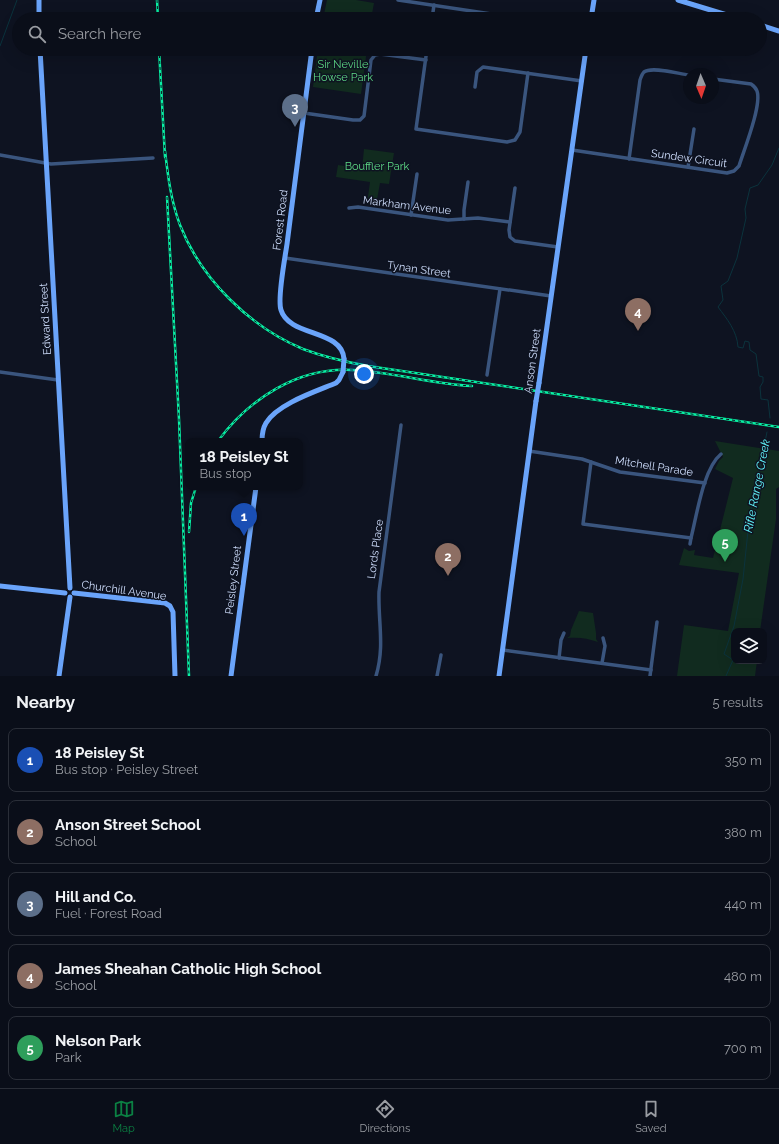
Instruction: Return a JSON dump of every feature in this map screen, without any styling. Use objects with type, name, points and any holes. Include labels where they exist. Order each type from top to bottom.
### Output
[{"type":"street","points":[[39,0],[39,12]]},
{"type":"street","points":[[317,12],[320,0]]},
{"type":"street","points":[[398,0],[480,12]]},
{"type":"street","points":[[592,12],[594,0]]},
{"type":"street","points":[[678,0],[717,12]]},
{"type":"street","points":[[433,12],[434,5]]},
{"type":"street","points":[[767,27],[779,31]]},
{"type":"street","name":"Edward Street","points":[[40,56],[70,588]]},
{"type":"street","name":"Forest Road","points":[[262,438],[264,426],[272,416],[301,397],[336,383],[343,372],[343,351],[336,344],[292,324],[283,315],[280,301],[311,56]]},
{"type":"street","points":[[304,113],[360,120],[364,116],[371,60],[374,56]]},
{"type":"street","points":[[395,56],[426,60]]},
{"type":"street","points":[[427,56],[416,129],[507,142],[515,140],[520,132],[528,73]]},
{"type":"street","name":"Anson Street","points":[[499,676],[585,56]]},
{"type":"street","points":[[475,87],[477,72],[483,67],[582,81]]},
{"type":"street","points":[[629,158],[642,74],[648,70],[656,70],[683,74]]},
{"type":"street","name":"Sundew Circuit","points":[[572,150],[727,173],[734,171],[739,166],[756,112],[758,92],[751,84],[719,80]]},
{"type":"street","points":[[688,167],[694,129]]},
{"type":"street","points":[[0,155],[51,164],[153,158]]},
{"type":"street","points":[[411,215],[417,174]]},
{"type":"street","points":[[464,219],[468,182]]},
{"type":"street","points":[[515,188],[509,234],[512,239],[558,247]]},
{"type":"street","name":"Markham Avenue","points":[[349,208],[448,220],[482,218],[510,222]]},
{"type":"street","name":"Tynan Street","points":[[285,258],[500,290],[551,296]]},
{"type":"street","points":[[487,375],[500,290]]},
{"type":"street","points":[[0,372],[58,380]]},
{"type":"street","name":"Lords Place","points":[[376,676],[380,662],[382,641],[378,592],[401,425]]},
{"type":"street","name":"Mitchell Parade","points":[[529,452],[582,459],[620,472],[705,483]]},
{"type":"street","points":[[690,544],[705,483],[712,464],[721,454]]},
{"type":"street","points":[[591,462],[583,524],[692,538]]},
{"type":"street","name":"Peisley Street","points":[[231,676],[256,490]]},
{"type":"street","name":"Churchill Avenue","points":[[1,587],[66,592]]},
{"type":"street","points":[[59,676],[72,595],[74,591],[70,588],[66,590],[66,595],[72,595]]},
{"type":"street","name":"Churchill Avenue","points":[[72,595],[165,603],[172,608],[174,612],[175,676]]},
{"type":"street","points":[[650,676],[657,622]]},
{"type":"street","points":[[560,658],[561,640],[564,633]]},
{"type":"street","points":[[602,663],[604,646],[603,638]]},
{"type":"street","points":[[503,650],[650,670]]},
{"type":"street","points":[[437,676],[441,655]]},
{"type":"green space","points":[[327,0],[356,0],[374,3],[372,12],[324,12]]},
{"type":"green space","name":"Sir Neville Howse Park","points":[[317,56],[366,56],[361,94],[313,87]]},
{"type":"green space","name":"Bouffler Park","points":[[364,149],[394,153],[389,184],[380,183],[376,205],[367,204],[370,182],[336,177],[338,165],[362,169]]},
{"type":"green space","points":[[715,441],[779,451],[779,487],[776,489],[776,519],[760,628],[731,628],[731,664],[757,664],[755,676],[677,676],[684,625],[728,631],[739,573],[679,565],[684,548],[689,551],[695,550],[694,555],[713,558],[733,478],[715,469],[723,457]]},
{"type":"green space","points":[[579,611],[593,613],[596,639],[598,642],[583,638],[567,638],[570,636]]},
{"type":"waterway","points":[[13,12],[17,0]]},
{"type":"waterway","points":[[0,46],[12,14]]},
{"type":"waterway","name":"Rifle Range Creek","points":[[770,418],[768,400],[761,399],[760,387],[763,382],[763,377],[759,376],[756,354],[750,350],[749,342],[745,341],[743,348],[738,347],[734,330],[718,307],[723,300],[721,286],[728,281],[737,258],[746,218],[745,209],[750,188],[758,185],[772,165],[779,148]]},
{"type":"waterway","name":"Rifle Range Creek","points":[[726,676],[733,660],[724,654],[734,626],[743,579],[749,521],[767,432]]},
{"type":"railway","points":[[157,0],[158,12]]},
{"type":"railway","points":[[159,56],[165,157]]},
{"type":"railway","points":[[165,151],[174,207],[189,245],[201,264],[214,282],[246,314],[283,340],[303,349],[335,359],[368,366],[779,427]]},
{"type":"railway","points":[[167,197],[179,419],[189,676]]},
{"type":"railway","points":[[220,438],[244,412],[260,399],[276,389],[294,380],[332,370],[367,371],[442,383],[472,386]]},
{"type":"railway","points":[[189,532],[191,503],[195,490]]},
{"type":"place","name":"Hill and Co.","points":[[295,127]]},
{"type":"place","name":"James Sheahan Catholic High School","points":[[638,331]]},
{"type":"place","name":"18 Peisley St","points":[[244,536]]},
{"type":"place","name":"Nelson Park","points":[[725,562]]},
{"type":"place","name":"Anson Street School","points":[[448,576]]}]
